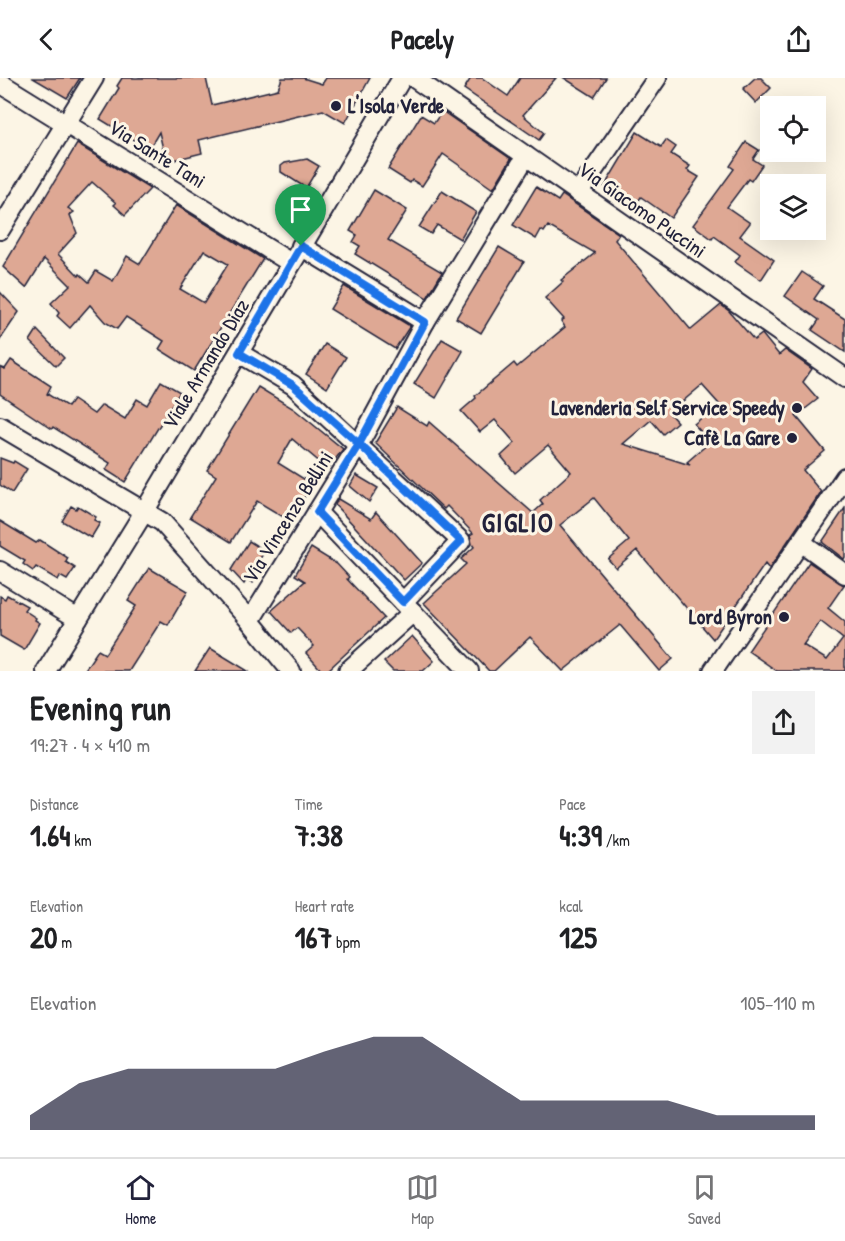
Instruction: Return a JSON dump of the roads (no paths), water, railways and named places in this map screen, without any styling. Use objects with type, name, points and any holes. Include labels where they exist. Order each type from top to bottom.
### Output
[{"type":"street","points":[[0,230],[94,78]]},
{"type":"street","name":"Viale Armando Diaz","points":[[46,671],[144,512],[402,78]]},
{"type":"street","name":"Via Giacomo Puccini","points":[[414,78],[845,378]]},
{"type":"street","points":[[578,193],[657,78]]},
{"type":"street","name":"Via Sante Tani","points":[[0,83],[291,263]]},
{"type":"street","name":"Via Vincenzo Bellini","points":[[250,621],[359,444],[425,322],[526,156]]},
{"type":"street","points":[[301,246],[425,322]]},
{"type":"street","points":[[239,353],[293,385],[461,541],[408,607],[348,671]]},
{"type":"street","points":[[0,426],[162,522],[291,671]]},
{"type":"street","points":[[713,671],[845,477]]},
{"type":"street","points":[[317,512],[469,671]]},
{"type":"street","points":[[801,542],[845,574]]},
{"type":"street","points":[[0,571],[78,619]]},
{"type":"place","name":"L'Isola Verde","points":[[336,106]]},
{"type":"place","name":"Lavenderia Self Service Speedy","points":[[797,408]]},
{"type":"place","name":"Cafè La Gare","points":[[792,438]]},
{"type":"place","name":"Lord Byron","points":[[784,617]]},
{"type":"district","name":"GIGLIO","points":[[518,523]]}]
